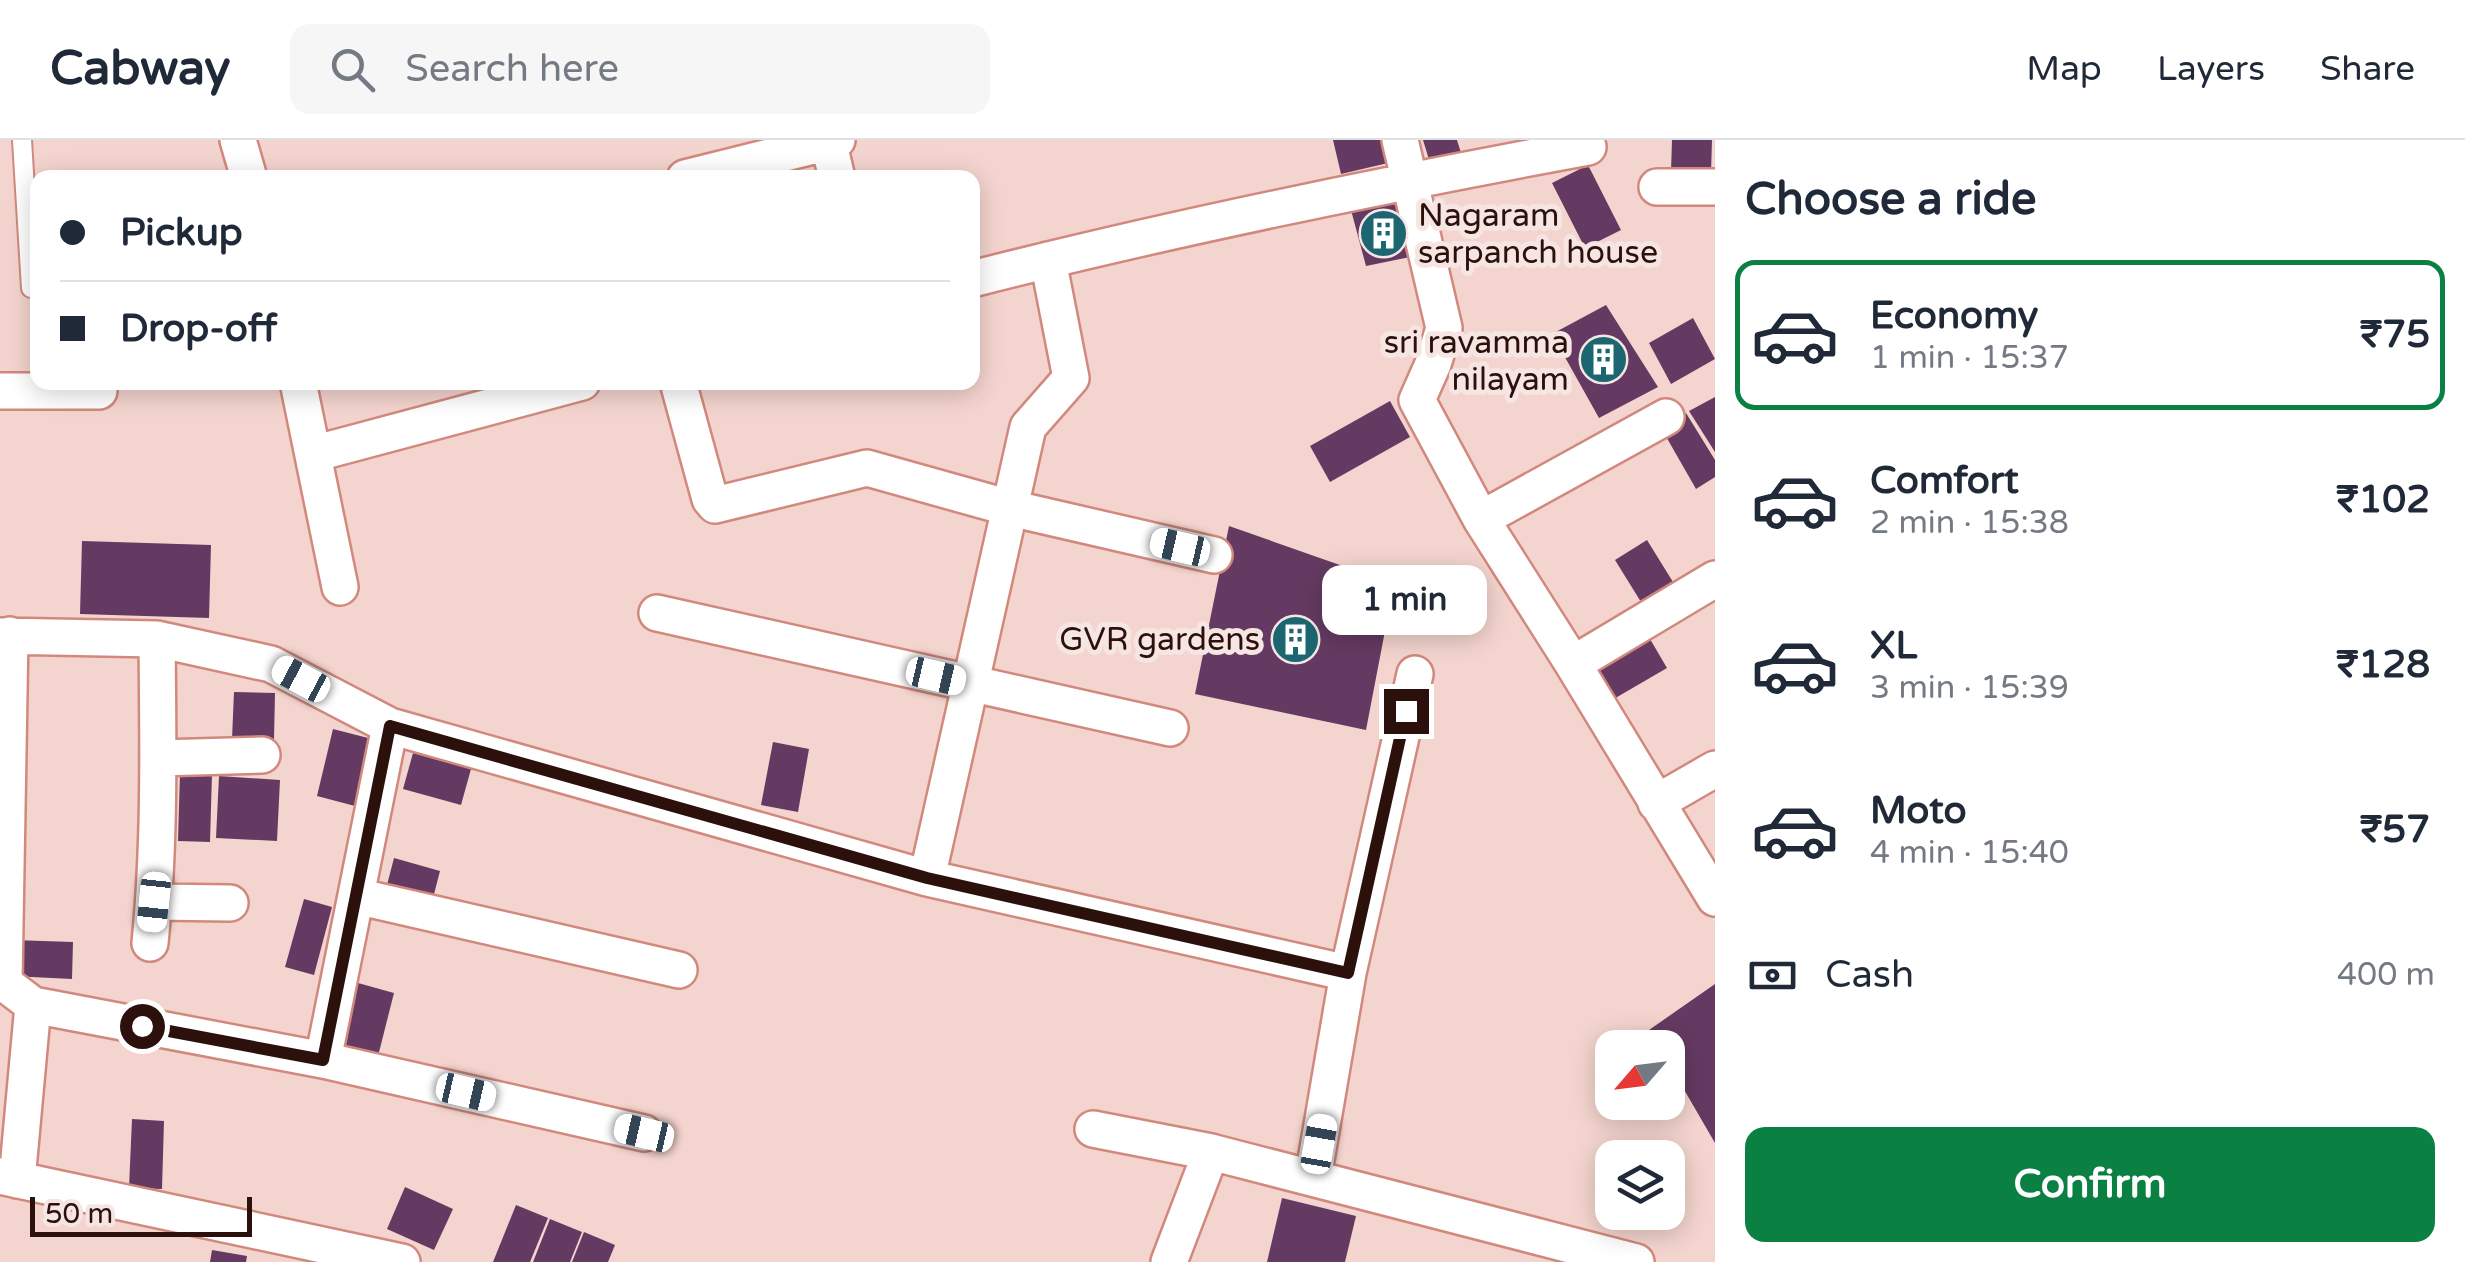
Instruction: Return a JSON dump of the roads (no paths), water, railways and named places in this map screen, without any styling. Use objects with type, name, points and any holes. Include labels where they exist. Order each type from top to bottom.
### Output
[{"type":"street","points":[[238,140],[247,170]]},
{"type":"street","points":[[1400,140],[1444,328],[1417,400],[1481,519],[1715,898]]},
{"type":"street","points":[[717,170],[831,141],[836,170]]},
{"type":"street","points":[[980,278],[1411,180],[1588,147]]},
{"type":"street","points":[[1657,187],[1715,188]]},
{"type":"street","points":[[927,878],[1028,427],[1071,378],[1048,260]]},
{"type":"street","points":[[300,390],[340,588]]},
{"type":"street","points":[[313,454],[552,390]]},
{"type":"street","points":[[680,390],[714,505],[868,468],[1010,508],[1214,554]]},
{"type":"street","points":[[0,391],[100,391]]},
{"type":"street","points":[[1481,519],[1666,418]]},
{"type":"street","points":[[1573,664],[1715,579]]},
{"type":"street","points":[[657,613],[1170,728]]},
{"type":"street","points":[[644,1133],[323,1060],[33,1005],[4,982],[5,636],[157,639],[271,664],[390,726],[927,878],[1348,973]]},
{"type":"street","points":[[150,943],[158,758],[157,639]]},
{"type":"street","points":[[1314,1178],[1348,973],[1415,674]]},
{"type":"street","points":[[323,1060],[390,726]]},
{"type":"street","points":[[158,758],[262,755]]},
{"type":"street","points":[[1656,803],[1715,769]]},
{"type":"street","points":[[356,896],[680,970]]},
{"type":"street","points":[[154,902],[230,903]]},
{"type":"street","points":[[33,1005],[8,1178],[402,1262]]},
{"type":"street","points":[[1093,1128],[1211,1152],[1636,1262]]},
{"type":"street","points":[[1170,1262],[1211,1152]]},
{"type":"lane","points":[[22,140],[30,272]]},
{"type":"place","name":"Nagaram sarpanch house","points":[[1383,233]]},
{"type":"place","name":"sri ravamma nilayam","points":[[1604,360]]},
{"type":"place","name":"GVR gardens","points":[[1295,639]]}]
